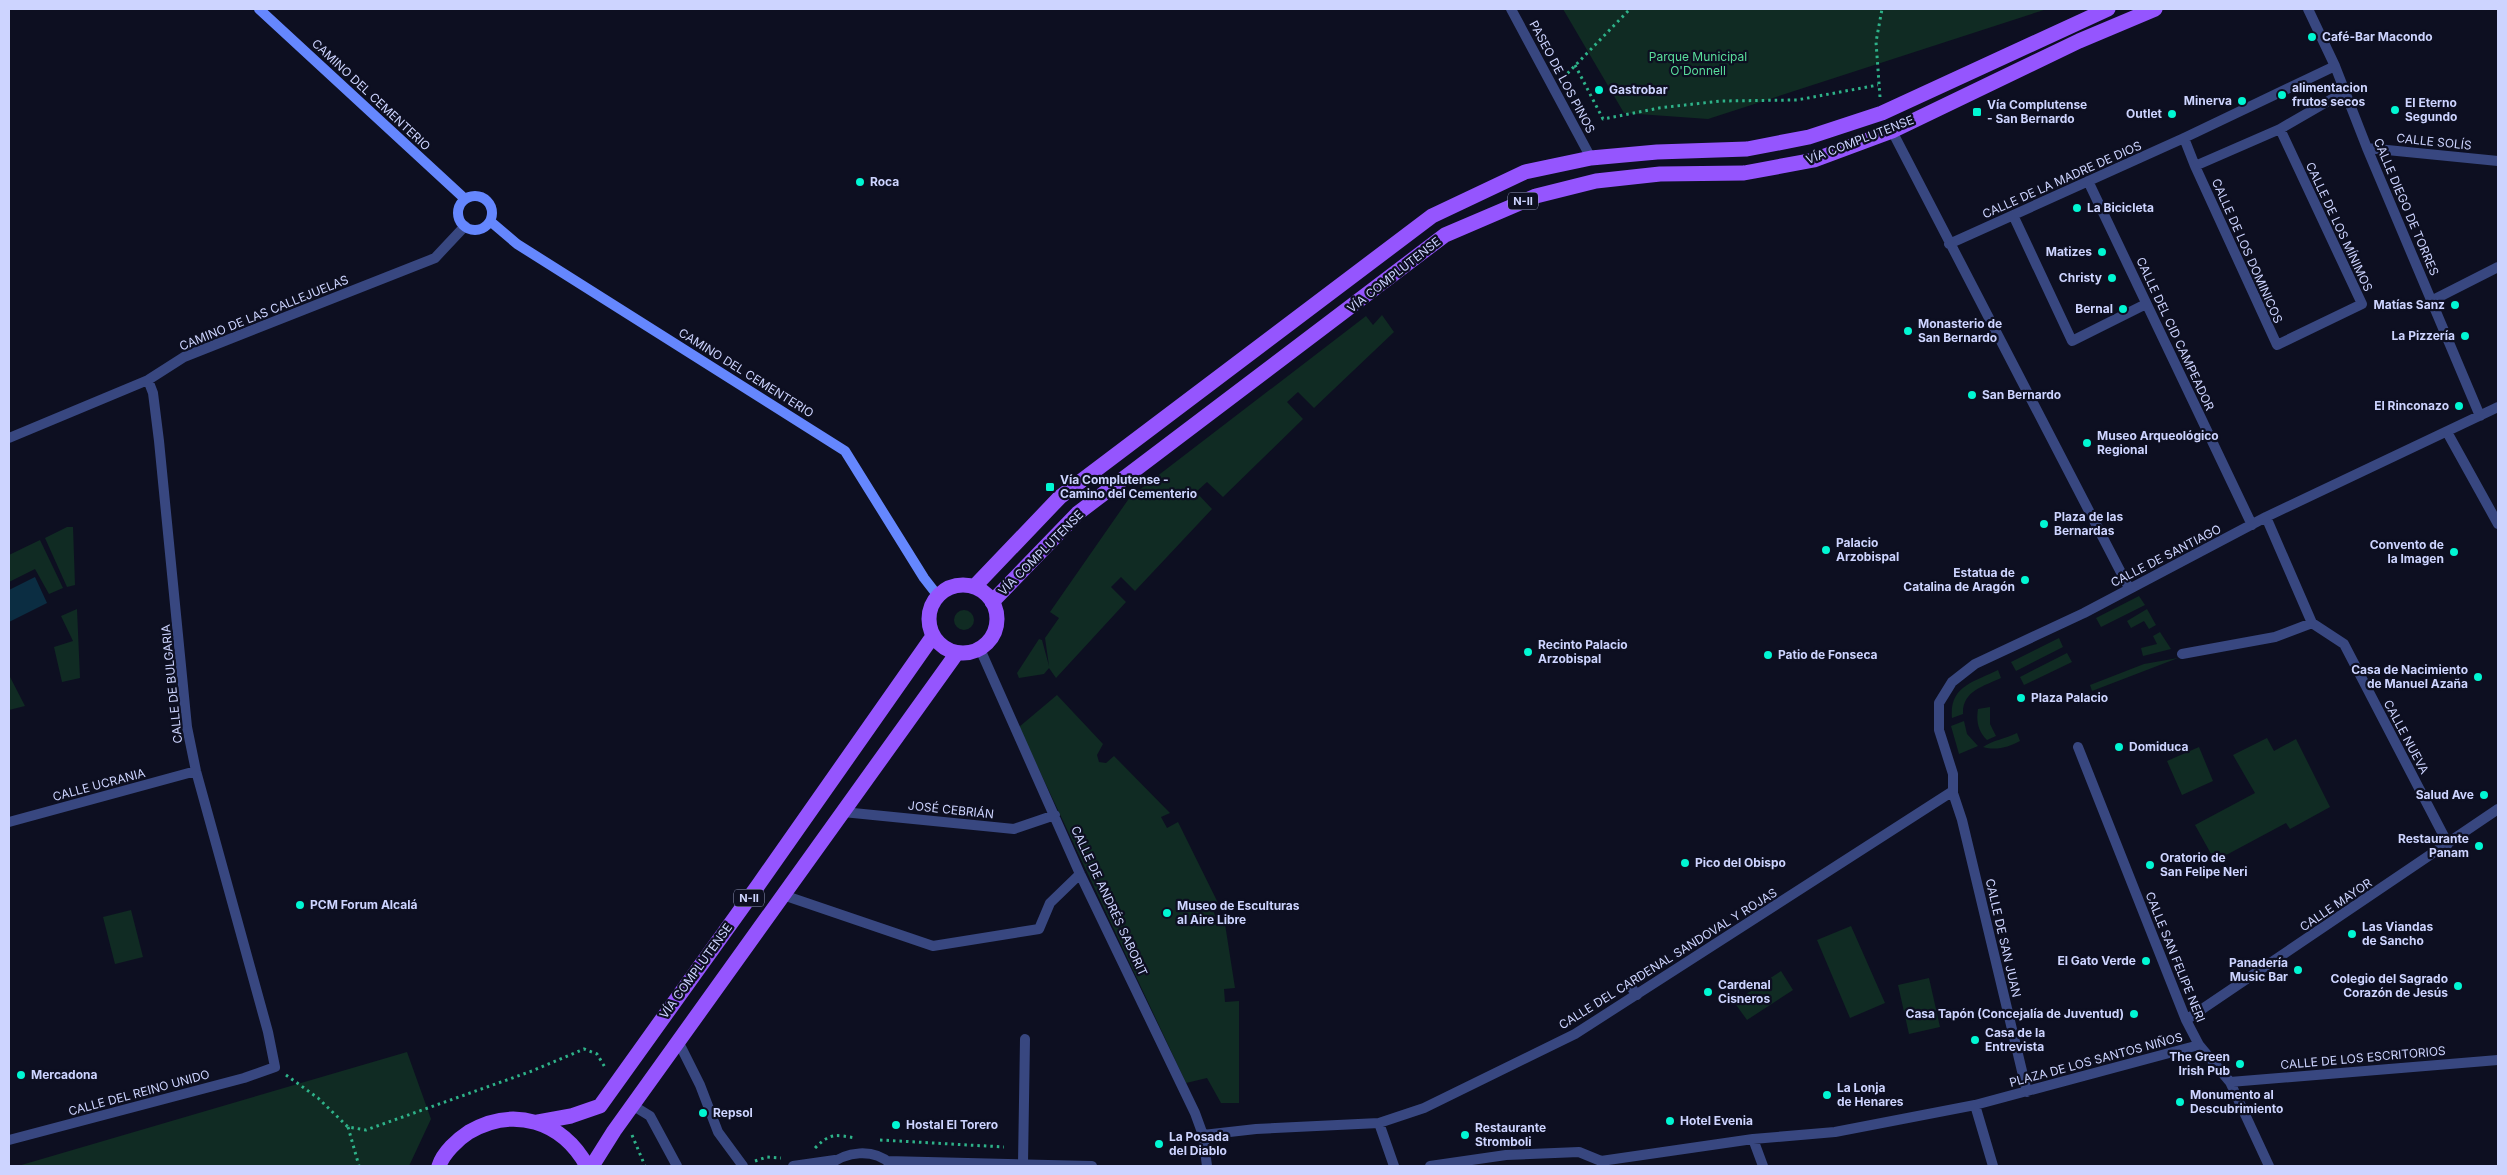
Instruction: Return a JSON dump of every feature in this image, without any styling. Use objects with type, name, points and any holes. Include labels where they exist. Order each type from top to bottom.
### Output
[{"type":"main road","name":"VÍA COMPLUTENSE","points":[[974,587],[1060,497],[1432,216],[1526,172],[1591,158],[1657,152],[1747,149],[1809,137],[1882,112],[2108,9]]},
{"type":"main road","name":"VÍA COMPLUTENSE","points":[[992,602],[1078,513],[1349,310],[1445,235],[1536,196],[1596,181],[1660,174],[1744,173],[1814,160],[1892,131],[2079,41],[2155,9]]},
{"type":"main road","points":[[953,587],[974,587],[984,592],[992,602],[997,612],[997,626],[989,641],[980,649],[970,653],[957,653],[939,644],[932,636],[929,614],[938,596],[953,587]]},
{"type":"main road","name":"VÍA COMPLUTENSE","points":[[538,1122],[571,1116],[600,1106],[759,884],[932,636]]},
{"type":"main road","name":"N-II","points":[[592,1166],[628,1111],[957,653]]},
{"type":"main road","name":"N-II","points":[[439,1166],[460,1138],[484,1124],[512,1118],[538,1122],[562,1135],[578,1151],[587,1166]]},
{"type":"street","name":"CAMINO DEL CEMENTERIO","points":[[259,9],[466,199]]},
{"type":"street","name":"PASEO DE LOS PINOS","points":[[1511,9],[1591,158]]},
{"type":"street","points":[[2076,22],[2085,9]]},
{"type":"street","name":"CALLE DIEGO DE TORRES","points":[[2308,9],[2335,66],[2367,148],[2480,416]]},
{"type":"street","name":"CALLE DE LA MADRE DE DIOS","points":[[1949,244],[2184,138],[2335,66]]},
{"type":"street","points":[[2184,138],[2195,166],[2280,129],[2344,92]]},
{"type":"street","name":"CALLE DE LOS MÍNIMOS","points":[[2276,345],[2362,304],[2280,129]]},
{"type":"street","points":[[1892,131],[1949,244],[2046,424],[2130,588]]},
{"type":"street","name":"CALLE SOLÍS","points":[[2367,148],[2498,161]]},
{"type":"street","name":"CALLE DE LOS DOMINICOS","points":[[2195,166],[2276,345]]},
{"type":"street","name":"CALLE DEL CID CAMPEADOR","points":[[2088,181],[2252,526]]},
{"type":"street","points":[[472,196],[486,200],[491,206],[490,221],[481,228],[470,229],[461,221],[459,209],[466,199],[472,196]]},
{"type":"street","points":[[2013,215],[2072,341],[2146,304]]},
{"type":"street","name":"CAMINO DEL CEMENTERIO","points":[[490,221],[517,244],[845,451],[924,578],[938,596]]},
{"type":"street","name":"CAMINO DE LAS CALLEJUELAS","points":[[9,438],[148,380],[184,357],[435,258],[465,226]]},
{"type":"street","points":[[2432,301],[2498,267]]},
{"type":"street","name":"CALLE DE BULGARIA","points":[[148,380],[153,392],[159,441],[187,727],[196,771],[275,1067]]},
{"type":"street","name":"CALLE DE SANTIAGO","points":[[1953,791],[1953,774],[1939,730],[1939,703],[1952,682],[1975,664],[2130,588],[2266,517],[2498,407]]},
{"type":"street","points":[[2447,432],[2498,524]]},
{"type":"street","points":[[2182,654],[2275,637],[2312,623],[2266,517]]},
{"type":"street","name":"CALLE NUEVA","points":[[2312,623],[2344,644],[2448,844]]},
{"type":"street","name":"CALLE DE ANDRÉS SABORIT","points":[[980,649],[1080,874],[1195,1113],[1203,1135],[1207,1166]]},
{"type":"street","name":"CALLE SAN FELIPE NERI","points":[[2078,747],[2186,1020],[2200,1045]]},
{"type":"street","name":"CALLE UCRANIA","points":[[9,822],[196,771]]},
{"type":"street","name":"CALLE DEL CARDENAL SANDOVAL Y ROJAS","points":[[1203,1135],[1256,1129],[1379,1123],[1424,1108],[1575,1034],[1953,791]]},
{"type":"street","name":"CALLE DE SAN JUAN","points":[[1953,791],[1962,820],[2027,1092]]},
{"type":"street","name":"CALLE MAYOR","points":[[2186,1020],[2498,809]]},
{"type":"street","name":"JOSÉ CEBRIÁN","points":[[843,812],[1014,829],[1055,816]]},
{"type":"street","points":[[783,895],[933,946],[1039,929],[1050,903],[1080,874]]},
{"type":"street","points":[[1628,983],[1636,996]]},
{"type":"street","points":[[1023,1163],[1025,1039]]},
{"type":"street","points":[[678,1041],[700,1085],[718,1132],[743,1166]]},
{"type":"street","name":"PLAZA DE LOS SANTOS NIÑOS","points":[[1601,1164],[1753,1139],[1835,1132],[1975,1105],[2200,1045],[2230,1082],[2268,1166]]},
{"type":"street","name":"CALLE DE LOS ESCRITORIOS","points":[[2230,1082],[2498,1060]]},
{"type":"street","name":"CALLE DEL REINO UNIDO","points":[[9,1140],[244,1078],[275,1067]]},
{"type":"street","points":[[1975,1105],[1993,1166]]},
{"type":"street","points":[[628,1111],[650,1116],[677,1166]]},
{"type":"street","points":[[1379,1123],[1394,1166]]},
{"type":"street","points":[[1753,1139],[1763,1166]]},
{"type":"street","points":[[1430,1166],[1506,1155],[1579,1152],[1601,1164]]},
{"type":"street","points":[[793,1166],[831,1163],[848,1154],[861,1153],[875,1155],[891,1163],[1023,1163],[1092,1166]]},
{"type":"street","points":[[988,1166],[1001,1163]]},
{"type":"path","points":[[1630,9],[1576,65],[1603,119],[1659,108],[1720,101],[1797,100],[1878,85],[1876,42],[1882,9]]},
{"type":"path","points":[[348,1127],[366,1130],[532,1071],[584,1049],[597,1054],[614,1085]]},
{"type":"path","points":[[275,1067],[318,1098],[348,1127],[359,1166]]},
{"type":"path","points":[[628,1111],[645,1166]]},
{"type":"green space","name":"Parque Municipal O'Donnell","points":[[1563,9],[2047,9],[1708,119],[1624,113]]},
{"type":"green space","points":[[1382,315],[1394,332],[1314,408],[1298,392],[1287,402],[1303,419],[1223,497],[1207,482],[1196,492],[1212,509],[1135,591],[1121,577],[1111,587],[1126,602],[1056,678],[1049,668],[1044,674],[1019,678],[1017,673],[1039,639],[1042,640],[1049,666],[1045,638],[1059,618],[1050,612],[1130,497],[1366,316],[1373,325]]},
{"type":"green space","points":[[67,527],[73,527],[75,585],[67,587],[45,538]]},
{"type":"green space","points":[[40,540],[63,588],[49,594],[35,569],[9,582],[9,555]]},
{"type":"green space","points":[[2139,596],[2145,605],[2101,627],[2096,618]]},
{"type":"green space","points":[[77,609],[80,678],[62,682],[54,647],[73,641],[61,616]]},
{"type":"green space","points":[[2147,609],[2156,625],[2149,629],[2144,621],[2131,628],[2127,621]]},
{"type":"green space","points":[[960,610],[968,610],[974,616],[974,624],[968,630],[960,630],[954,624],[954,616]]},
{"type":"green space","points":[[2160,632],[2171,649],[2143,656],[2141,648],[2157,644],[2153,636]]},
{"type":"green space","points":[[2059,638],[2063,647],[2016,671],[2011,662]]},
{"type":"green space","points":[[2067,653],[2072,662],[2024,685],[2020,677]]},
{"type":"green space","points":[[2178,658],[2092,691],[2090,685],[2144,664]]},
{"type":"green space","points":[[1998,670],[2001,678],[1975,690],[1966,700],[1963,714],[1952,718],[1952,707],[1959,692],[1972,682]]},
{"type":"green space","points":[[9,675],[25,706],[9,710]]},
{"type":"green space","points":[[1057,695],[1103,744],[1097,755],[1099,762],[1106,763],[1114,756],[1170,813],[1161,817],[1167,828],[1178,822],[1220,907],[1213,909],[1218,926],[1225,924],[1235,988],[1224,989],[1225,1002],[1239,1001],[1239,1103],[1221,1103],[1207,1078],[1186,1083],[1019,727]]},
{"type":"green space","points":[[1990,707],[1990,724],[1996,736],[1987,740],[1980,729],[1977,713],[1978,709]]},
{"type":"green space","points":[[1964,721],[1967,734],[1978,746],[1959,754],[1951,726]]},
{"type":"green space","points":[[2017,733],[2020,741],[2011,745],[2002,748],[1983,747],[1991,743]]},
{"type":"green space","points":[[2267,738],[2274,751],[2296,739],[2330,807],[2290,829],[2286,823],[2215,861],[2195,825],[2255,793],[2233,755]]},
{"type":"green space","points":[[2199,747],[2213,781],[2182,795],[2167,761]]},
{"type":"green space","points":[[131,910],[143,957],[115,964],[103,917]]},
{"type":"green space","points":[[1851,926],[1885,1003],[1850,1018],[1817,940]]},
{"type":"green space","points":[[1781,971],[1793,990],[1747,1020],[1734,1002]]},
{"type":"green space","points":[[1929,978],[1940,1027],[1909,1034],[1898,985]]},
{"type":"green space","points":[[407,1052],[431,1119],[409,1166],[18,1166]]},
{"type":"water","points":[[35,577],[47,603],[9,622],[9,590]]},
{"type":"place","name":"Café-Bar Macondo","points":[[2312,37]]},
{"type":"place","name":"Gastrobar","points":[[1599,90]]},
{"type":"place","name":"alimentacion frutos secos","points":[[2282,95]]},
{"type":"place","name":"Minerva","points":[[2242,101]]},
{"type":"place","name":"El Eterno Segundo","points":[[2395,110]]},
{"type":"place","name":"Vía Complutense - San Bernardo","points":[[1977,112]]},
{"type":"place","name":"Outlet","points":[[2172,114]]},
{"type":"place","name":"Roca","points":[[860,182]]},
{"type":"place","name":"La Bicicleta","points":[[2077,208]]},
{"type":"place","name":"Matizes","points":[[2102,252]]},
{"type":"place","name":"Christy","points":[[2112,278]]},
{"type":"place","name":"Matías Sanz","points":[[2455,305]]},
{"type":"place","name":"Bernal","points":[[2123,309]]},
{"type":"place","name":"Monasterio de San Bernardo","points":[[1908,331]]},
{"type":"place","name":"La Pizzería","points":[[2465,336]]},
{"type":"place","name":"San Bernardo","points":[[1972,395]]},
{"type":"place","name":"El Rinconazo","points":[[2459,406]]},
{"type":"place","name":"Museo Arqueológico Regional","points":[[2087,443]]},
{"type":"place","name":"Vía Complutense - Camino del Cementerio","points":[[1050,487]]},
{"type":"place","name":"Plaza de las Bernardas","points":[[2044,524]]},
{"type":"place","name":"Palacio Arzobispal","points":[[1826,550]]},
{"type":"place","name":"Convento de la Imagen","points":[[2454,552]]},
{"type":"place","name":"Estatua de Catalina de Aragón","points":[[2025,580]]},
{"type":"place","name":"Recinto Palacio Arzobispal","points":[[1528,652]]},
{"type":"place","name":"Patio de Fonseca","points":[[1768,655]]},
{"type":"place","name":"Casa de Nacimiento de Manuel Azaña","points":[[2478,677]]},
{"type":"place","name":"Plaza Palacio","points":[[2021,698]]},
{"type":"place","name":"Domiduca","points":[[2119,747]]},
{"type":"place","name":"Salud Ave","points":[[2484,795]]},
{"type":"place","name":"Restaurante Panam","points":[[2479,846]]},
{"type":"place","name":"Pico del Obispo","points":[[1685,863]]},
{"type":"place","name":"Oratorio de San Felipe Neri","points":[[2150,865]]},
{"type":"place","name":"PCM Forum Alcalá","points":[[300,905]]},
{"type":"place","name":"Museo de Esculturas al Aire Libre","points":[[1167,913]]},
{"type":"place","name":"Las Viandas de Sancho","points":[[2352,934]]},
{"type":"place","name":"El Gato Verde","points":[[2146,961]]},
{"type":"place","name":"Panadería Music Bar","points":[[2298,970]]},
{"type":"place","name":"Colegio del Sagrado Corazón de Jesús","points":[[2458,986]]},
{"type":"place","name":"Cardenal Cisneros","points":[[1708,992]]},
{"type":"place","name":"Casa Tapón (Concejalía de Juventud)","points":[[2134,1014]]},
{"type":"place","name":"Casa de la Entrevista","points":[[1975,1040]]},
{"type":"place","name":"The Green Irish Pub","points":[[2240,1064]]},
{"type":"place","name":"Mercadona","points":[[21,1075]]},
{"type":"place","name":"La Lonja de Henares","points":[[1827,1095]]},
{"type":"place","name":"Monumento al Descubrimiento","points":[[2180,1102]]},
{"type":"place","name":"Repsol","points":[[703,1113]]},
{"type":"place","name":"Hotel Evenia","points":[[1670,1121]]},
{"type":"place","name":"Hostal El Torero","points":[[896,1125]]},
{"type":"place","name":"Restaurante Stromboli","points":[[1465,1135]]},
{"type":"place","name":"La Posada del Diablo","points":[[1159,1144]]}]
